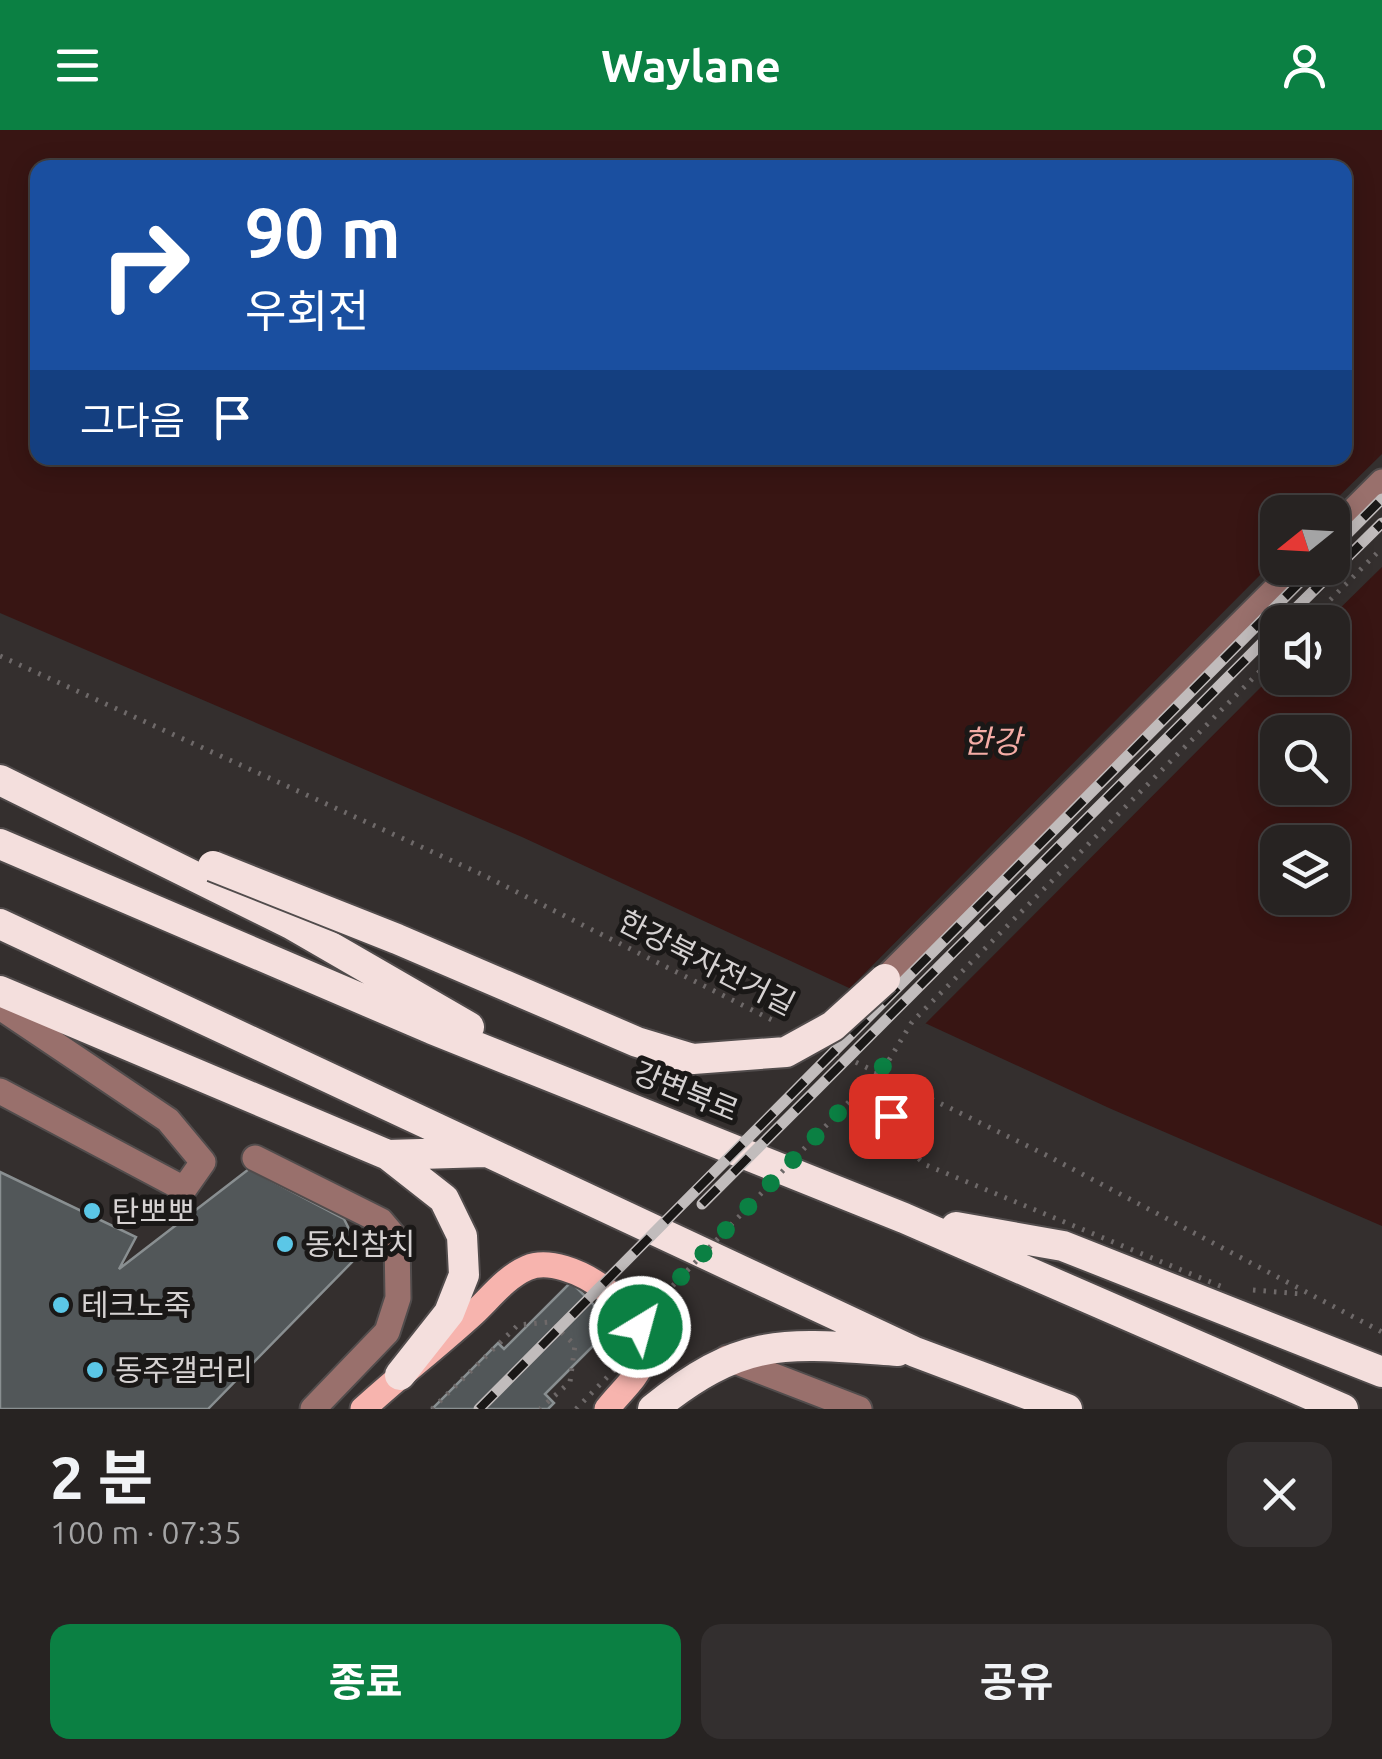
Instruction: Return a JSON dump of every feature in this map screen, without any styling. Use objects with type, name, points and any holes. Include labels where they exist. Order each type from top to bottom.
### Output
[{"type":"highway","points":[[0,780],[291,924],[550,1073]]},
{"type":"highway","points":[[76,816],[397,939],[637,1042],[694,1059],[786,1052],[833,1026],[886,979]]},
{"type":"highway","name":"강변북로","points":[[0,844],[432,1028],[904,1218],[1343,1409]]},
{"type":"highway","points":[[0,924],[916,1352],[1067,1409]]},
{"type":"highway","points":[[0,991],[388,1154],[444,1198],[456,1216],[465,1258],[464,1275],[449,1313],[400,1375]]},
{"type":"highway","points":[[388,1154],[491,1152]]},
{"type":"highway","points":[[904,1218],[1063,1246],[1382,1372]]},
{"type":"highway","points":[[653,1409],[688,1379],[726,1358],[770,1345],[916,1352]]},
{"type":"main road","points":[[363,1409],[527,1268],[552,1264],[577,1270],[622,1304],[644,1342],[644,1360],[606,1409]]},
{"type":"street","points":[[1350,514],[1382,482]]},
{"type":"street","points":[[886,979],[1279,585]]},
{"type":"street","points":[[0,1007],[110,1077],[168,1120],[202,1162],[184,1189],[0,1091]]},
{"type":"street","points":[[255,1158],[382,1221],[397,1240],[398,1298],[387,1332],[313,1409]]},
{"type":"street","points":[[726,1358],[859,1409]]},
{"type":"path","points":[[1325,605],[1382,548]]},
{"type":"path","name":"한강북자전거길","points":[[0,656],[481,874],[780,1024]]},
{"type":"path","points":[[576,1409],[619,1365],[661,1298],[889,1060],[912,1022],[1260,671]]},
{"type":"path","points":[[832,1050],[1046,1155],[1382,1332]]},
{"type":"path","points":[[889,1060],[884,1090],[891,1116],[910,1151],[932,1169],[1225,1288],[1307,1294]]},
{"type":"path","points":[[432,1409],[518,1325],[550,1322],[574,1345],[570,1382],[540,1409]]},
{"type":"water","name":"한강","points":[[0,130],[1382,130],[1382,1226],[1109,1108],[522,837],[0,613]]},
{"type":"pier","points":[[1382,454],[1382,567],[1343,605],[1260,605],[1260,688],[922,1027],[846,992],[1260,575],[1260,585],[1350,585],[1350,495],[1340,495]]},
{"type":"building","points":[[249,1169],[344,1219],[354,1239],[353,1261],[208,1409],[0,1409],[0,1172],[136,1237],[119,1269]]},
{"type":"building","points":[[571,1282],[614,1325],[545,1394],[554,1403],[548,1409],[432,1409],[498,1343],[504,1349]]},
{"type":"railway","points":[[1350,531],[1382,499]]},
{"type":"railway","points":[[1299,605],[1382,523]]},
{"type":"railway","points":[[479,1409],[1297,585]]},
{"type":"railway","points":[[702,1204],[1260,645]]},
{"type":"place","name":"탄뽀뽀","points":[[92,1211]]},
{"type":"place","name":"동신참치","points":[[285,1244]]},
{"type":"place","name":"테크노죽","points":[[61,1305]]},
{"type":"place","name":"동주갤러리","points":[[95,1370]]},
{"type":"route","points":[[640,1327],[678,1280],[889,1060],[884,1090],[891,1116]]}]
